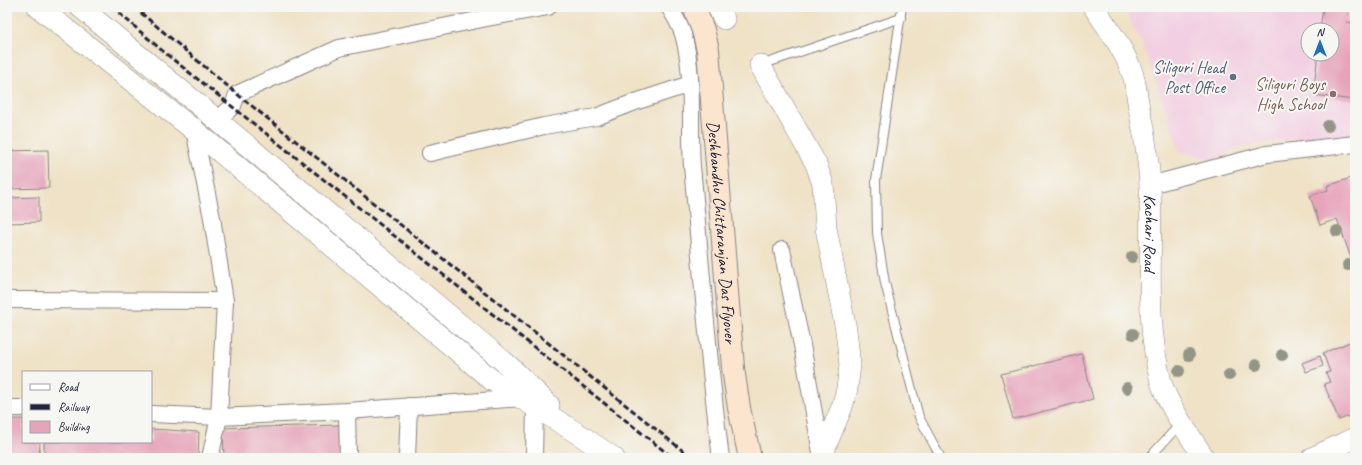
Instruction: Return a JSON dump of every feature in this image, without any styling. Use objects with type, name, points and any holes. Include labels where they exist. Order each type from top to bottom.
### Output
[{"type":"main road","name":"Deshbandhu Chittaranjan Das Flyover","points":[[694,7],[703,30],[708,50],[733,368],[739,408],[750,458]]},
{"type":"street","points":[[38,7],[194,130],[492,380],[614,458]]},
{"type":"street","points":[[80,7],[217,120],[509,366],[580,435]]},
{"type":"street","points":[[217,120],[233,106],[237,94],[339,48],[486,12],[548,7]]},
{"type":"street","points":[[669,7],[682,32],[687,56],[690,84],[691,145],[704,303],[721,458]]},
{"type":"street","name":"Kachari Road","points":[[1094,7],[1120,46],[1133,75],[1141,120],[1150,185],[1150,291],[1156,358],[1168,401],[1204,458]]},
{"type":"street","points":[[682,32],[721,13]]},
{"type":"street","points":[[760,65],[816,164],[823,184],[826,228],[846,330],[850,365],[847,389],[842,407],[822,458]]},
{"type":"street","points":[[430,153],[544,126],[596,117],[635,102],[690,84]]},
{"type":"street","points":[[198,105],[194,130],[212,218],[225,300],[219,417],[210,458]]},
{"type":"street","points":[[1150,185],[1267,154],[1355,144]]},
{"type":"street","points":[[782,250],[802,345],[822,458]]},
{"type":"street","points":[[7,300],[225,300]]},
{"type":"street","points":[[152,414],[219,417],[347,411],[409,406],[528,402]]},
{"type":"street","points":[[528,402],[534,458]]},
{"type":"street","points":[[407,458],[409,406]]},
{"type":"street","points":[[7,408],[22,408]]},
{"type":"street","points":[[347,411],[348,458]]},
{"type":"street","points":[[1312,458],[1355,438]]},
{"type":"lane","points":[[902,7],[876,180],[877,234],[885,283],[919,417],[940,458]]},
{"type":"lane","points":[[760,65],[900,18]]},
{"type":"lane","points":[[1149,458],[1182,422]]},
{"type":"shaded area","name":"Siliguri Head Post Office","points":[[1123,7],[1355,7],[1355,134],[1281,140],[1234,149],[1216,161],[1180,151],[1142,43]]},
{"type":"building","points":[[1323,7],[1349,7],[1347,22],[1355,23],[1355,100],[1313,95],[1317,62],[1340,62],[1340,22],[1321,22]]},
{"type":"building","points":[[48,150],[49,188],[7,189],[7,151]]},
{"type":"building","points":[[1351,178],[1355,190],[1355,269],[1337,219],[1320,225],[1310,196],[1328,190],[1327,186]]},
{"type":"building","points":[[39,197],[39,222],[7,223],[7,198]]},
{"type":"building","points":[[1355,340],[1355,414],[1339,420],[1324,384],[1330,382],[1326,373],[1330,372],[1323,353]]},
{"type":"building","points":[[1082,354],[1093,399],[1013,419],[1001,374]]},
{"type":"building","points":[[1320,356],[1323,366],[1306,372],[1302,363]]},
{"type":"building","points":[[7,419],[22,419],[22,443],[40,443],[39,458],[7,458]]},
{"type":"building","points":[[340,425],[340,458],[224,458],[223,428]]},
{"type":"building","points":[[152,429],[199,432],[198,458],[44,458],[44,443],[152,443]]},
{"type":"railway","points":[[112,7],[165,53],[673,458]]},
{"type":"railway","points":[[134,7],[237,94],[692,458]]},
{"type":"place","name":"Siliguri Head Post Office","points":[[1233,77]]},
{"type":"place","name":"Siliguri Boys High School","points":[[1333,94]]}]
